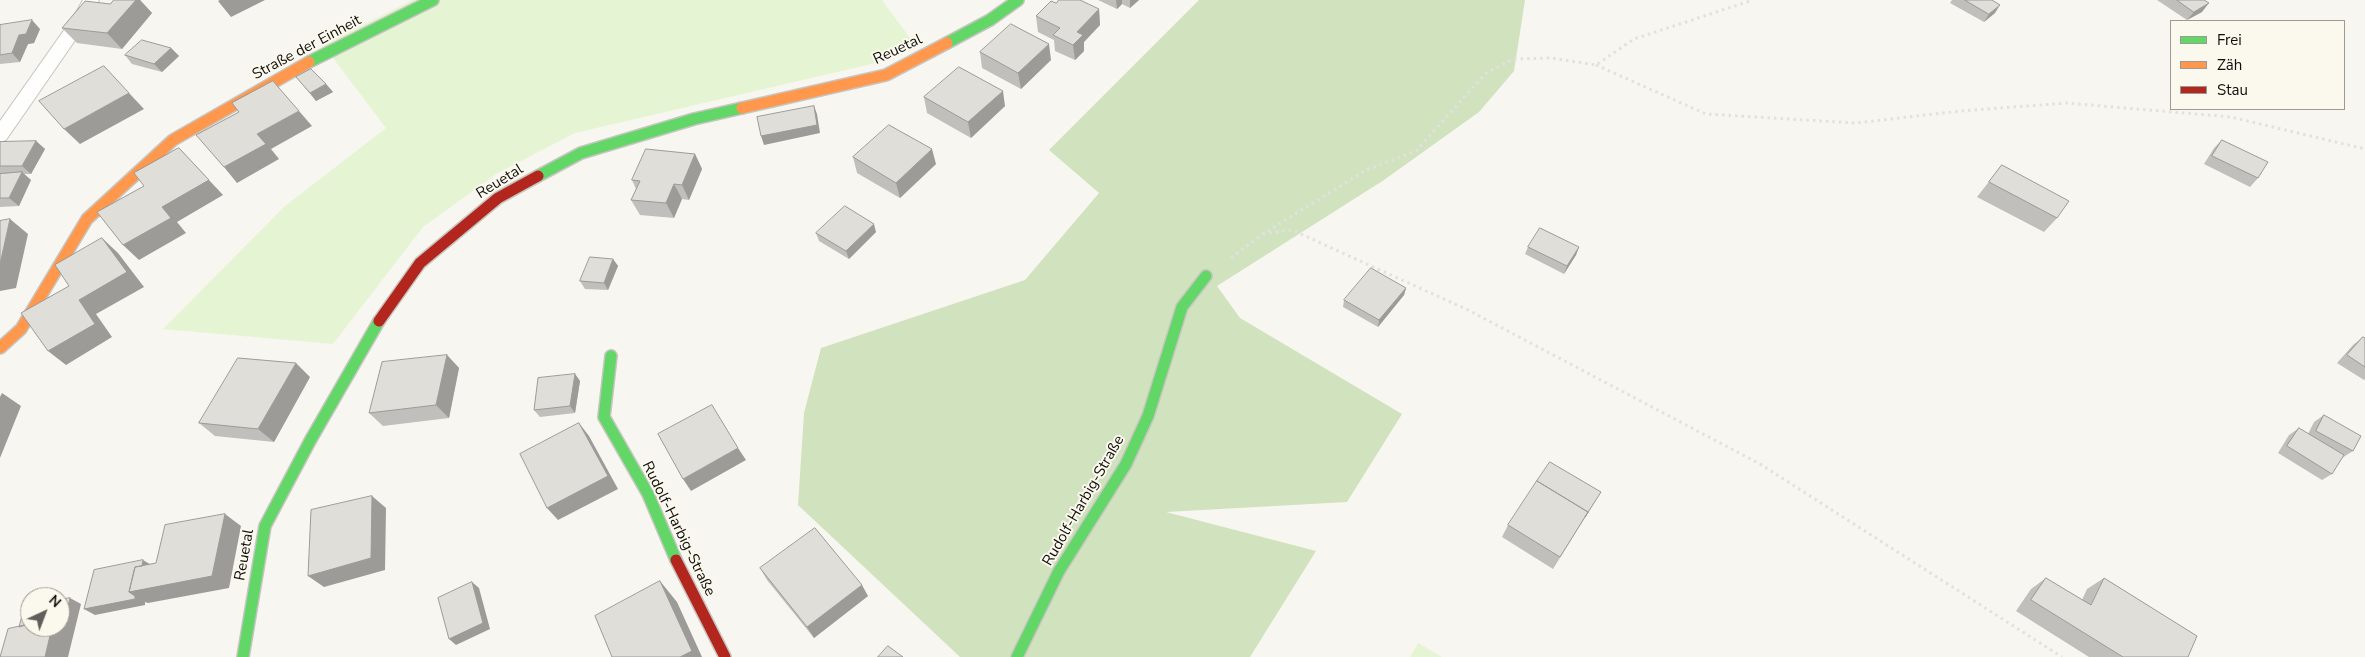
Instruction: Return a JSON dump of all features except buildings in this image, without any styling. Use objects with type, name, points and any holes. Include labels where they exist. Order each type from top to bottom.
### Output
[{"type":"street","name":"Straße der Einheit","points":[[0,348],[21,329],[86,219],[172,140],[292,70],[433,0]]},
{"type":"street","name":"Reuetal","points":[[243,657],[265,526],[310,441],[386,309],[420,264],[498,198],[581,153],[694,119],[886,75],[990,20],[1018,0]]},
{"type":"street","name":"Rudolf-Harbig-Straße","points":[[1017,657],[1059,571],[1126,464],[1148,416],[1182,307],[1206,276]]},
{"type":"street","name":"Rudolf-Harbig-Straße","points":[[611,356],[604,417],[648,494],[681,573],[725,657]]},
{"type":"lane","points":[[0,135],[81,19],[91,0]]},
{"type":"path","points":[[1596,65],[1634,39],[1753,0]]},
{"type":"path","points":[[1206,276],[1263,234],[1366,170],[1416,152],[1486,73],[1514,59],[1551,58],[1596,65],[1706,114],[1856,123],[1961,111],[2067,103],[2231,117],[2365,149]]},
{"type":"path","points":[[1263,234],[1292,230],[1468,310],[1760,464],[2062,657]]},
{"type":"green space","points":[[412,0],[882,0],[916,46],[876,63],[575,133],[498,173],[423,227],[333,344],[163,329],[285,206],[386,128],[323,45]]},
{"type":"green space","points":[[1199,0],[1525,0],[1514,71],[1479,112],[1384,180],[1217,286],[1240,318],[1402,414],[1347,502],[1166,512],[1316,551],[1250,657],[960,657],[798,505],[804,413],[821,348],[1025,280],[1099,193],[1049,150]]},
{"type":"green space","points":[[1418,643],[1442,657],[1410,657]]},
{"type":"traffic: fast","points":[[309,62],[433,0]]},
{"type":"traffic: fast","points":[[947,43],[990,20],[1018,0]]},
{"type":"traffic: fast","points":[[538,176],[581,153],[694,119],[742,108]]},
{"type":"traffic: fast","points":[[1017,657],[1059,571],[1126,464],[1148,416],[1182,307],[1206,276]]},
{"type":"traffic: fast","points":[[243,657],[265,526],[310,441],[379,321]]},
{"type":"traffic: fast","points":[[611,356],[604,417],[648,494],[676,560]]},
{"type":"traffic: slow","points":[[742,108],[886,75],[947,43]]},
{"type":"traffic: slow","points":[[0,348],[21,329],[87,219],[173,140],[309,62]]},
{"type":"traffic: jam","points":[[379,321],[420,263],[498,198],[538,176]]},
{"type":"traffic: jam","points":[[676,560],[725,657]]}]
